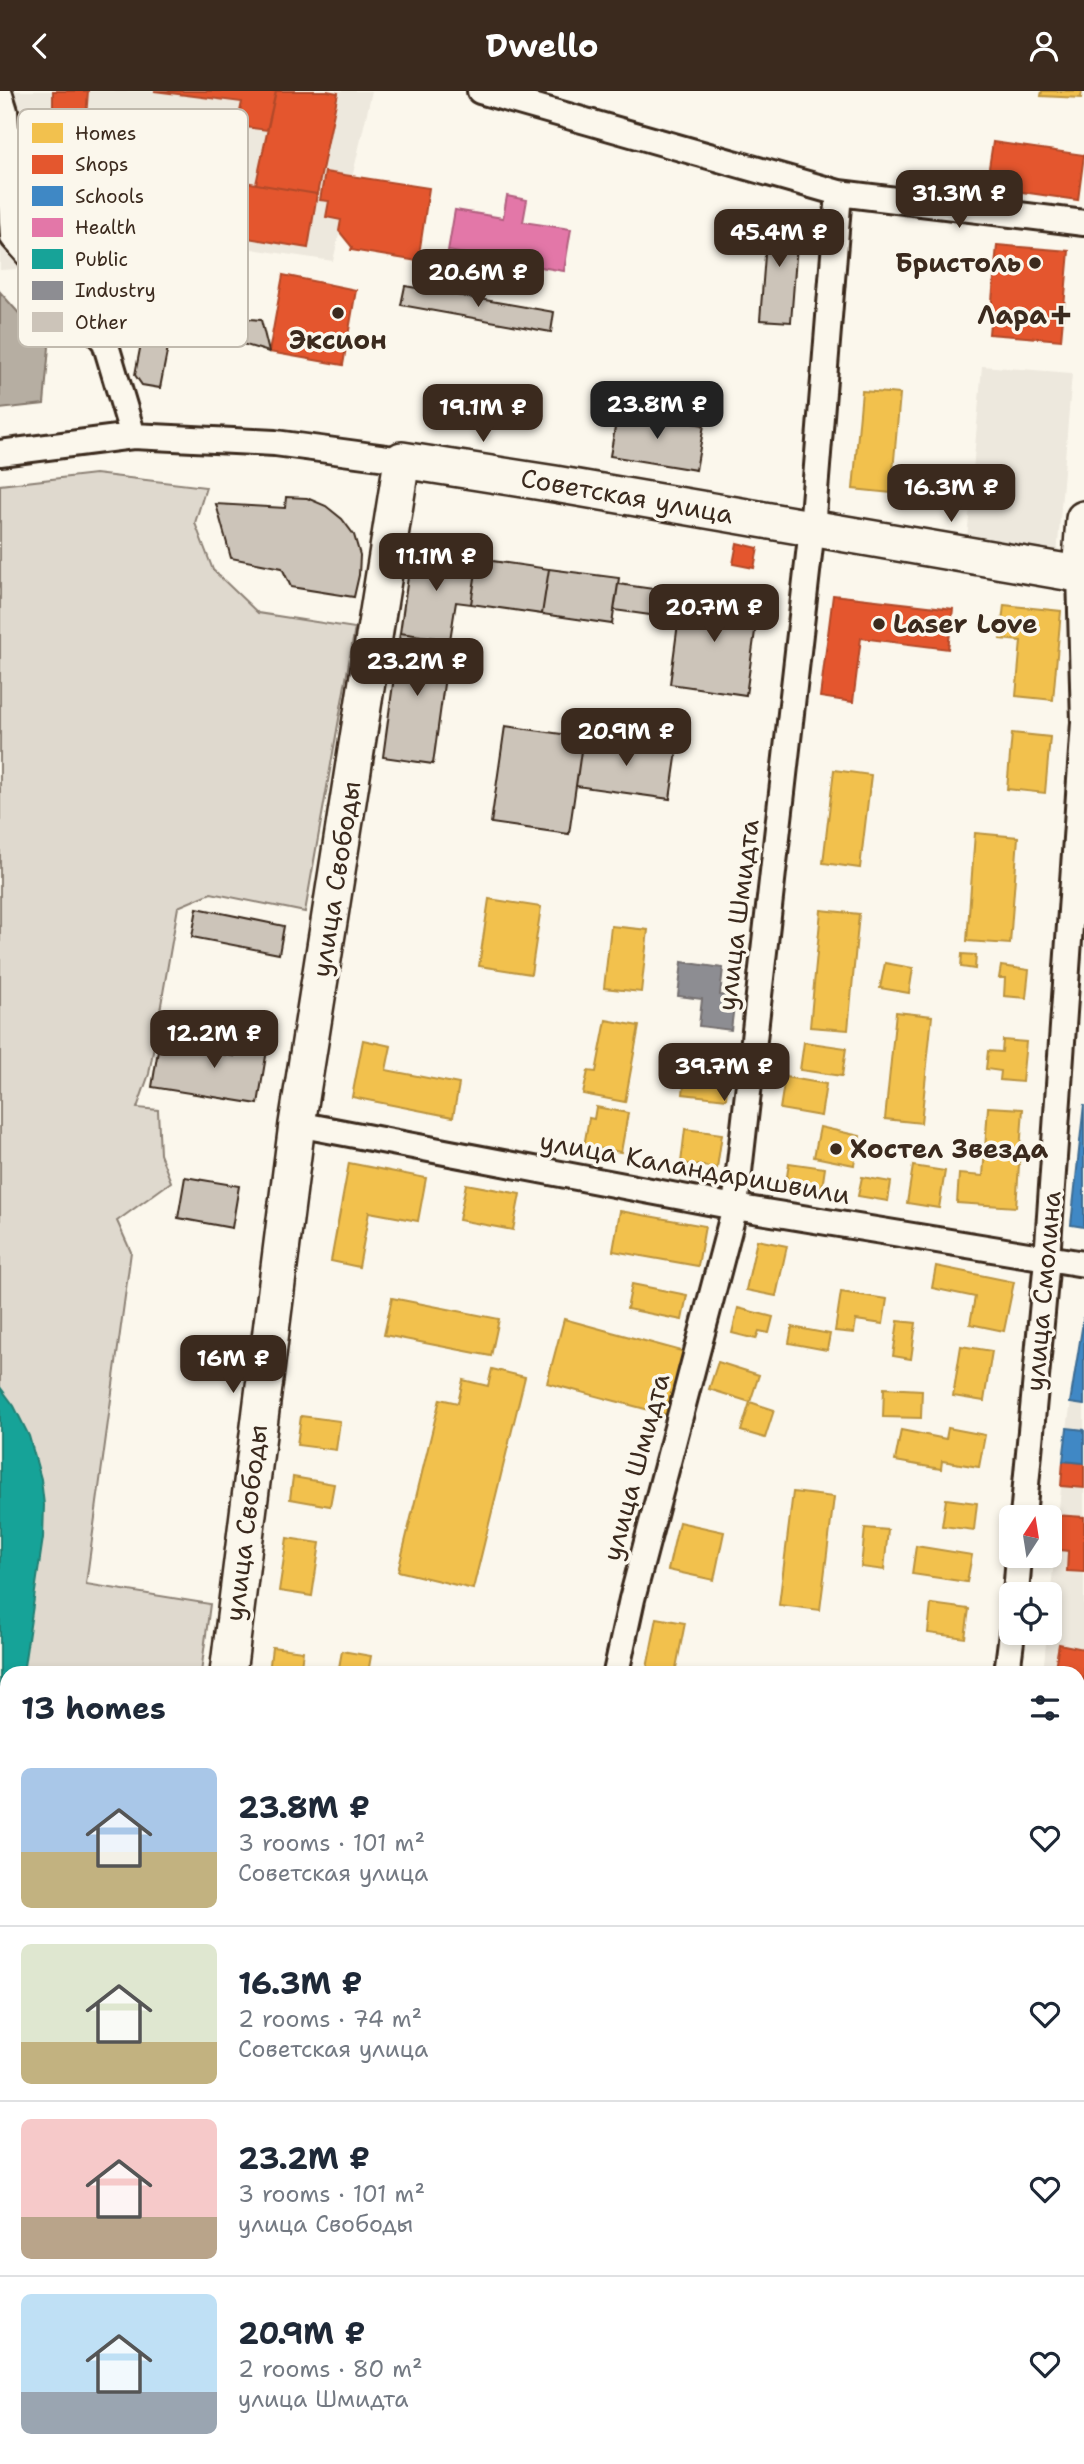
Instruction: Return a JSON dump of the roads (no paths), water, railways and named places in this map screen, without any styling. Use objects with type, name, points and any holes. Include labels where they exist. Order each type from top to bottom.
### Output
[{"type":"main road","name":"Советская улица","points":[[402,460],[1082,575]]},
{"type":"main road","name":"улица Свободы","points":[[229,1666],[297,1124],[402,460]]},
{"type":"main road","name":"улица Смолина","points":[[1082,575],[1084,519]]},
{"type":"street","points":[[480,91],[839,193],[1084,223]]},
{"type":"street","points":[[0,95],[5,111],[13,237],[18,243]]},
{"type":"street","name":"улица Шмидта","points":[[618,1666],[632,1599],[735,1207],[812,528],[839,193]]},
{"type":"street","points":[[106,347],[133,436]]},
{"type":"street","name":"Советская улица","points":[[0,453],[133,436],[275,443],[402,460]]},
{"type":"street","name":"улица Смолина","points":[[1024,1505],[1047,1259],[1083,722],[1082,575]]},
{"type":"street","name":"улица Каландаришвили","points":[[297,1124],[735,1207],[1084,1264]]},
{"type":"street","points":[[1008,1666],[1010,1645]]},
{"type":"place","name":"Бристоль","points":[[1035,263]]},
{"type":"place","name":"Эксион","points":[[338,313]]},
{"type":"place","name":"Лара","points":[[1061,315]]},
{"type":"place","name":"Laser Love","points":[[879,624]]},
{"type":"place","name":"Хостел Звезда","points":[[836,1149]]}]
